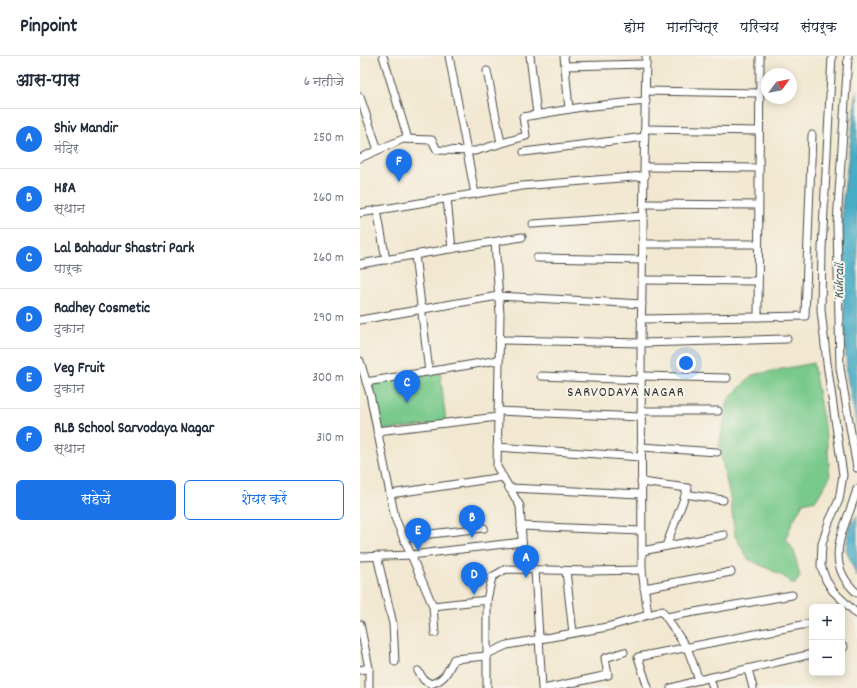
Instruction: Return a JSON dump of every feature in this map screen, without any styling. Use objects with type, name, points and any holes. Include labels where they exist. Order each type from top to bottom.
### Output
[{"type":"street","points":[[383,56],[408,139]]},
{"type":"street","points":[[449,56],[475,194]]},
{"type":"street","points":[[530,56],[537,114]]},
{"type":"street","points":[[564,56],[569,109]]},
{"type":"street","points":[[646,56],[641,319],[641,531],[642,570],[648,615]]},
{"type":"street","points":[[758,317],[760,56]]},
{"type":"street","points":[[832,56],[822,250],[821,310],[827,369],[843,475],[838,500],[822,544],[821,566],[826,580],[833,591],[857,614]]},
{"type":"street","points":[[848,56],[837,223],[840,368],[857,468]]},
{"type":"street","points":[[565,66],[646,64]]},
{"type":"street","points":[[487,71],[501,143]]},
{"type":"street","points":[[646,91],[759,93]]},
{"type":"street","points":[[360,97],[378,150]]},
{"type":"street","points":[[360,158],[403,139],[432,140],[437,150],[476,150],[526,136],[523,117],[569,109],[646,101]]},
{"type":"street","points":[[645,129],[759,131]]},
{"type":"street","points":[[641,319],[805,316],[812,135]]},
{"type":"street","points":[[524,152],[645,137]]},
{"type":"street","points":[[645,167],[758,168]]},
{"type":"street","points":[[360,212],[522,186],[644,176]]},
{"type":"street","points":[[447,198],[452,249]]},
{"type":"street","points":[[644,204],[758,205]]},
{"type":"street","points":[[378,210],[386,260]]},
{"type":"street","points":[[533,224],[644,216]]},
{"type":"street","points":[[360,264],[522,237]]},
{"type":"street","points":[[495,242],[500,314],[497,467],[520,506],[524,570]]},
{"type":"street","points":[[643,244],[758,244]]},
{"type":"street","points":[[416,255],[429,372]]},
{"type":"street","points":[[536,258],[643,260]]},
{"type":"street","points":[[642,280],[758,281]]},
{"type":"street","points":[[360,320],[498,296],[642,304]]},
{"type":"street","points":[[499,340],[641,343],[787,339]]},
{"type":"street","points":[[366,382],[499,360]]},
{"type":"street","points":[[360,361],[377,431],[395,518],[433,606],[434,633]]},
{"type":"street","points":[[541,376],[727,378]]},
{"type":"street","points":[[377,431],[498,414],[641,414],[718,411]]},
{"type":"street","points":[[497,447],[641,457]]},
{"type":"street","points":[[641,447],[717,452]]},
{"type":"street","points":[[390,494],[503,477]]},
{"type":"street","points":[[641,482],[688,488],[666,546]]},
{"type":"street","points":[[509,488],[641,494]]},
{"type":"street","points":[[857,489],[842,528],[838,546],[838,566],[848,585],[857,593]]},
{"type":"street","points":[[685,494],[723,500]]},
{"type":"street","points":[[521,526],[641,531]]},
{"type":"street","points":[[403,537],[484,528]]},
{"type":"street","points":[[642,551],[724,535]]},
{"type":"street","points":[[360,557],[411,555],[522,542]]},
{"type":"street","points":[[377,556],[393,624],[395,662]]},
{"type":"street","points":[[487,688],[487,600],[492,577],[506,569],[566,571],[642,570]]},
{"type":"street","points":[[535,570],[542,688]]},
{"type":"street","points":[[566,571],[573,633]]},
{"type":"street","points":[[644,588],[731,572]]},
{"type":"street","points":[[666,617],[792,595]]},
{"type":"street","points":[[433,606],[487,600]]},
{"type":"street","points":[[418,671],[424,680],[431,684],[440,681],[447,673],[454,659],[487,655],[507,645],[608,627],[662,611],[687,647],[699,680]]},
{"type":"street","points":[[360,624],[369,668],[369,688]]},
{"type":"street","points":[[648,688],[638,657],[809,624]]},
{"type":"street","points":[[548,688],[608,675],[605,658],[624,652]]},
{"type":"street","points":[[671,688],[699,680],[809,655]]},
{"type":"street","points":[[360,670],[369,668]]},
{"type":"street","points":[[748,669],[753,688]]},
{"type":"street","points":[[710,678],[713,688]]},
{"type":"green space","points":[[813,363],[827,442],[830,477],[816,500],[803,503],[786,538],[794,551],[800,577],[794,585],[783,576],[748,559],[735,536],[730,497],[719,446],[728,400],[752,375]]},
{"type":"green space","points":[[440,370],[446,423],[377,431],[366,382]]},
{"type":"water","points":[[857,89],[857,427],[847,377],[843,297],[842,206]]},
{"type":"water","points":[[857,515],[857,577],[846,549],[849,529]]},
{"type":"place","name":"RLB School Sarvodaya Nagar","points":[[399,182]]},
{"type":"place","name":"Lal Bahadur Shastri Park","points":[[407,403]]},
{"type":"place","name":"H8A","points":[[472,538]]},
{"type":"place","name":"Veg Fruit","points":[[418,551]]},
{"type":"place","name":"Shiv Mandir","points":[[526,578]]},
{"type":"place","name":"Radhey Cosmetic","points":[[474,595]]},
{"type":"district","name":"SARVODAYA NAGAR","points":[[626,393]]},
{"type":"water label","name":"Kukrail","points":[[840,281]]}]
